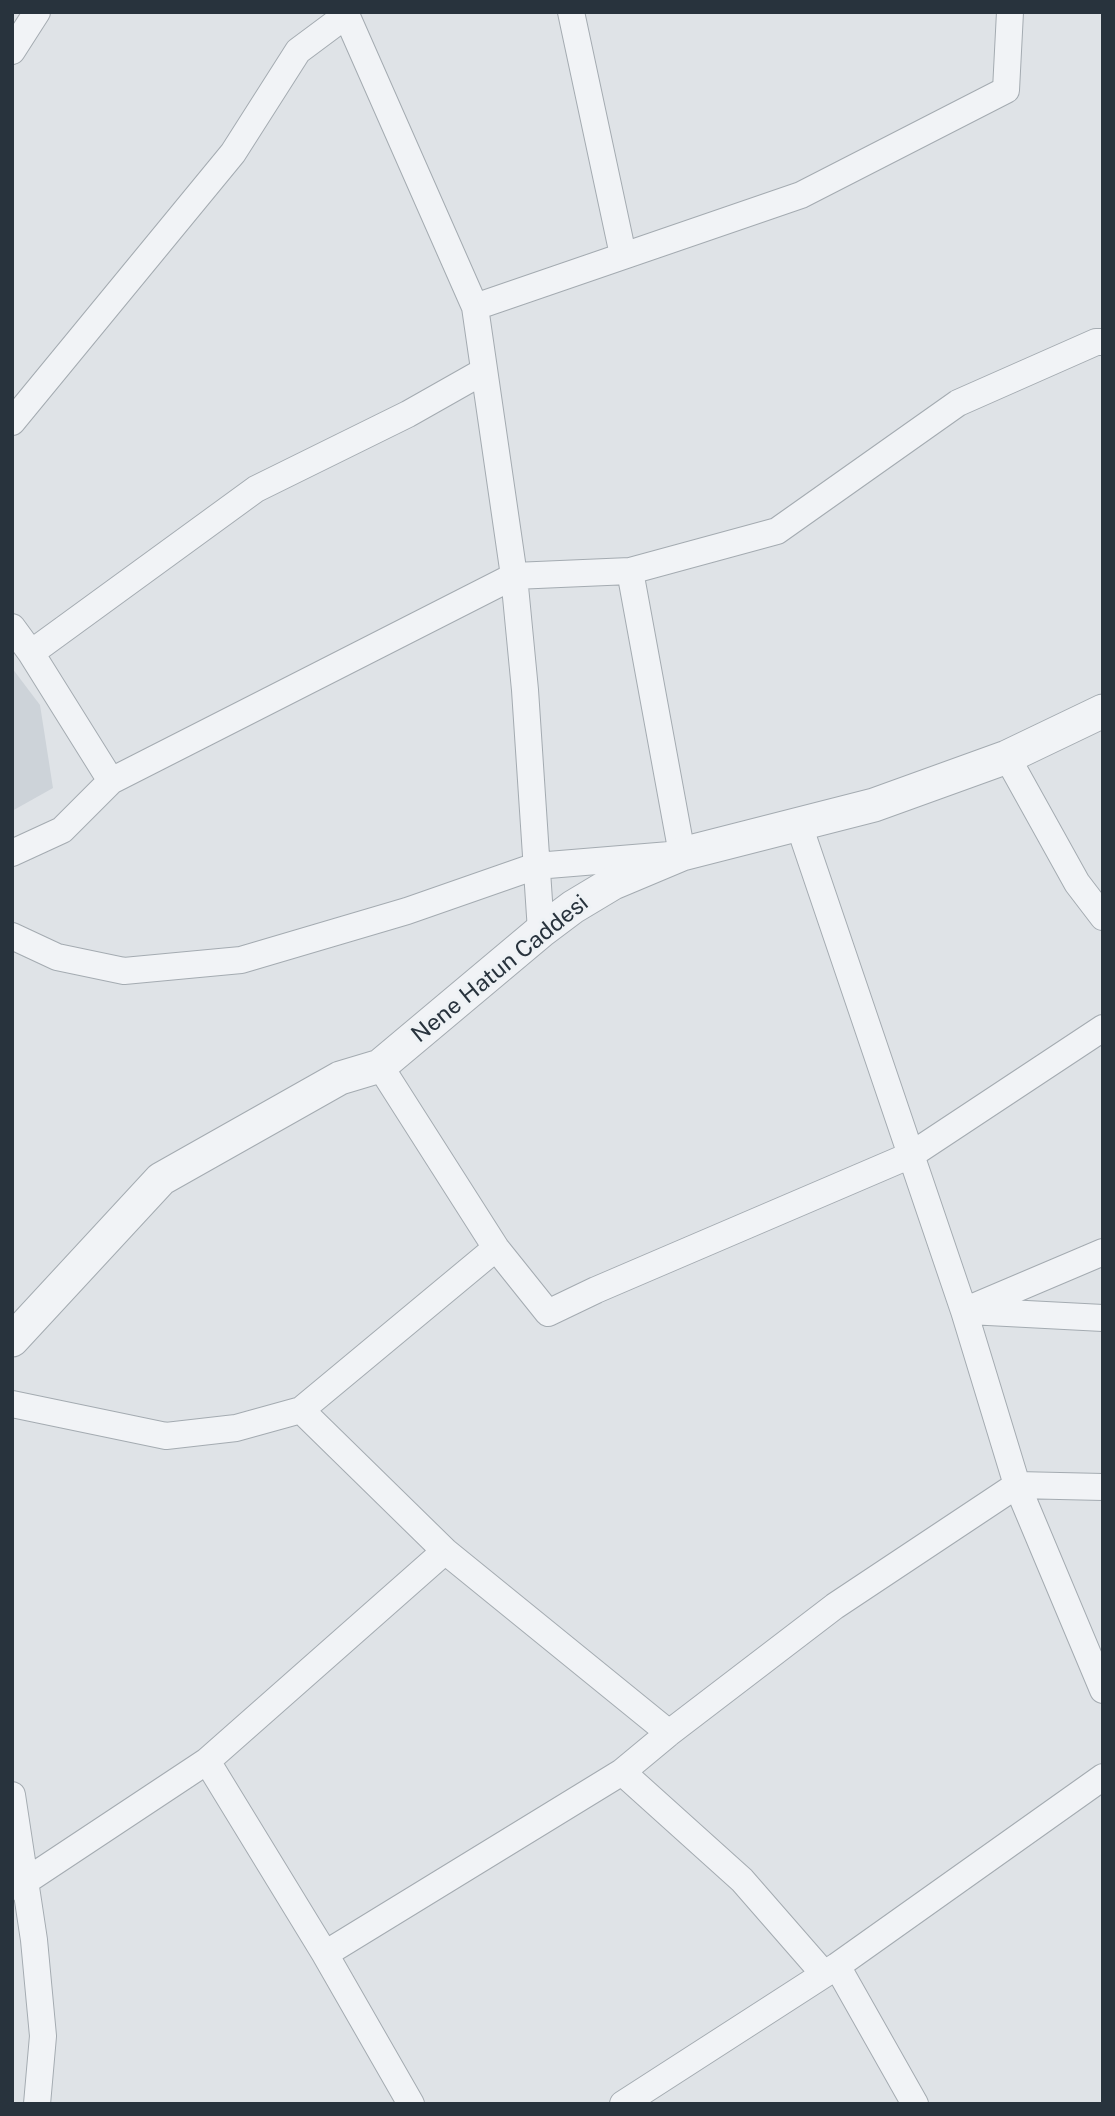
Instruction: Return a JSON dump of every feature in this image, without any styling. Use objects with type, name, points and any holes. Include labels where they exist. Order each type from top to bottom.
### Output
[{"type":"street","points":[[12,51],[37,12]]},
{"type":"street","points":[[570,12],[623,256]]},
{"type":"street","points":[[475,307],[801,195],[1006,90],[1010,12]]},
{"type":"street","points":[[12,422],[233,153],[298,51],[345,14],[475,307],[514,576],[525,690],[541,931]]},
{"type":"street","points":[[12,853],[62,830],[111,781],[514,576],[630,571],[777,531],[958,403],[1103,341]]},
{"type":"street","points":[[31,653],[256,489],[408,414],[484,371]]},
{"type":"street","points":[[12,936],[57,957],[124,971],[241,960],[407,911],[536,866],[682,854],[630,571]]},
{"type":"street","points":[[12,627],[111,781]]},
{"type":"street","name":"Nene Hatun Caddesi","points":[[12,1340],[161,1180],[340,1078],[380,1066],[573,906],[613,883],[682,854],[874,805],[1007,757],[1103,711]]},
{"type":"street","points":[[1007,757],[1077,883],[1103,917]]},
{"type":"street","points":[[799,825],[964,1311],[1017,1485],[1103,1690]]},
{"type":"street","points":[[380,1066],[496,1248],[548,1313],[911,1155],[1103,1028]]},
{"type":"street","points":[[12,1404],[166,1436],[236,1428],[301,1410],[496,1248]]},
{"type":"street","points":[[964,1311],[1103,1252]]},
{"type":"street","points":[[964,1311],[1103,1318]]},
{"type":"street","points":[[301,1410],[444,1551],[669,1732]]},
{"type":"street","points":[[325,1954],[622,1772],[669,1732],[835,1606],[1017,1485],[1103,1487]]},
{"type":"street","points":[[19,1884],[207,1760],[444,1551]]},
{"type":"street","points":[[207,1760],[325,1954],[411,2104]]},
{"type":"street","points":[[622,1772],[742,1880],[830,1970],[915,2104]]},
{"type":"street","points":[[623,2104],[830,1970],[1103,1777]]},
{"type":"street","points":[[12,1795],[19,1884],[34,1940],[44,2036],[37,2104]]},
{"type":"shaded area","points":[[12,668],[40,705],[53,788],[12,811]]}]
